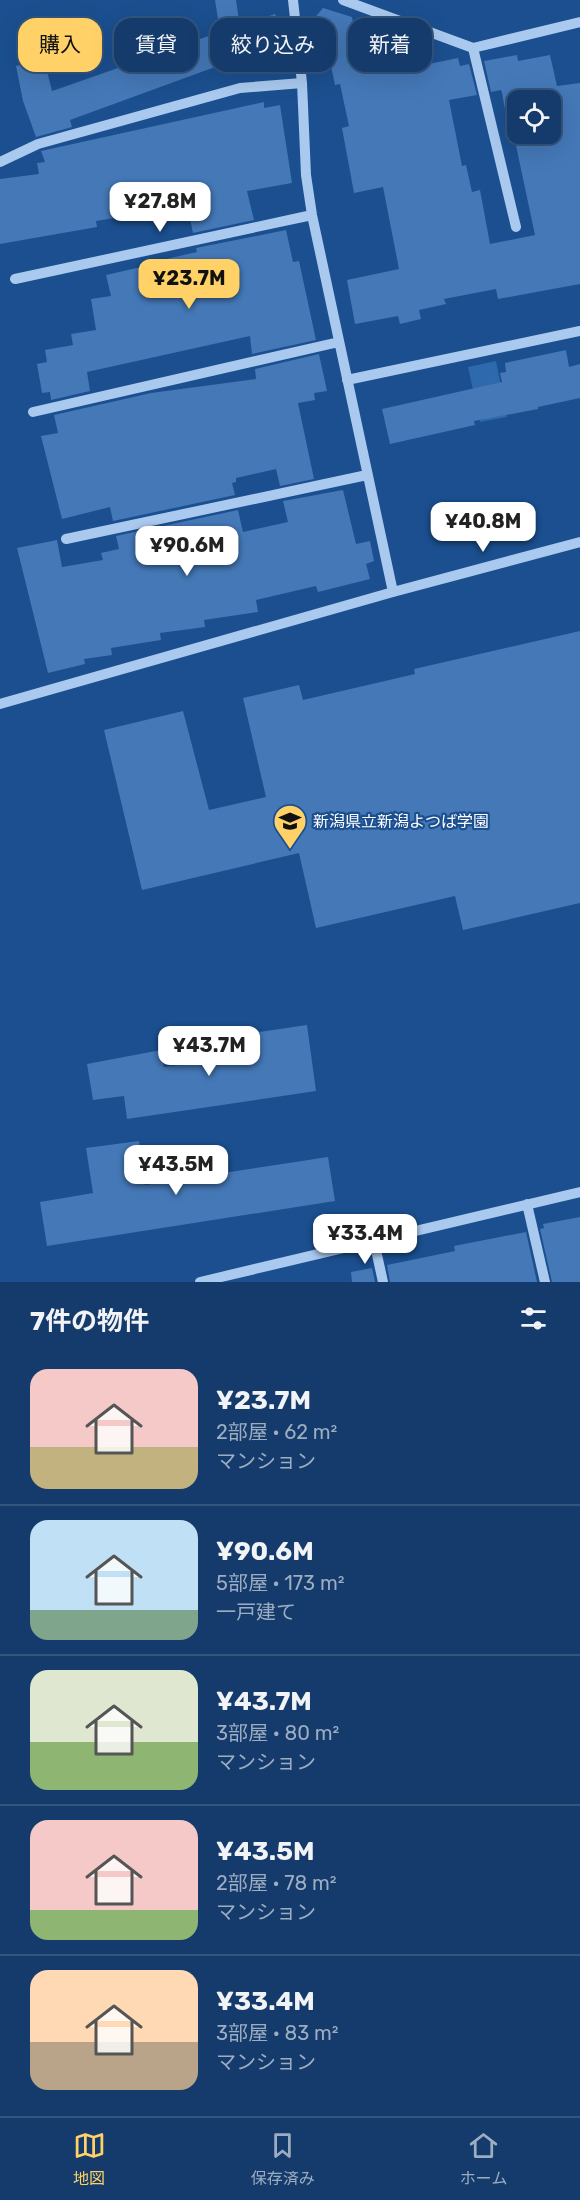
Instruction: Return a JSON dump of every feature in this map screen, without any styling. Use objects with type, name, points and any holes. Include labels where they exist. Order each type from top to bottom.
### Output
[{"type":"street","points":[[293,0],[302,83],[306,175],[312,215],[393,592]]},
{"type":"street","points":[[343,0],[473,48],[580,22]]},
{"type":"street","points":[[473,48],[516,227]]},
{"type":"street","points":[[0,162],[38,144],[240,88],[302,83]]},
{"type":"street","points":[[15,279],[312,215]]},
{"type":"street","points":[[347,380],[580,332]]},
{"type":"street","points":[[33,412],[339,342]]},
{"type":"street","points":[[66,539],[368,475]]},
{"type":"street","points":[[0,704],[393,592],[580,542]]},
{"type":"street","points":[[200,1282],[218,1280],[580,1192]]},
{"type":"street","points":[[527,1204],[545,1282]]},
{"type":"street","points":[[374,1241],[383,1282]]},
{"type":"shaded area","points":[[496,361],[507,417],[480,422],[468,367]]},
{"type":"building","points":[[215,0],[236,0],[239,18],[218,18]]},
{"type":"building","points":[[323,8],[352,17],[348,18],[348,72],[432,72],[432,63],[458,58],[460,66],[469,64],[477,95],[449,100],[462,166],[466,165],[472,192],[480,190],[490,244],[535,235],[516,144],[561,144],[561,90],[507,90],[507,120],[501,90],[491,92],[484,61],[517,55],[518,61],[550,55],[557,86],[580,83],[580,284],[498,299],[496,289],[444,299],[446,304],[419,310],[421,319],[400,324],[398,316],[355,324],[347,280],[399,269],[383,187],[354,193],[342,128],[349,126],[340,84],[335,85],[332,72],[336,72],[336,18],[315,18]]},
{"type":"building","points":[[275,14],[276,18],[263,18]]},
{"type":"building","points":[[210,36],[210,69],[70,120],[72,127],[36,137],[23,101],[16,66],[18,66],[18,72],[47,72],[52,91],[114,69],[114,72],[198,72],[198,40]]},
{"type":"building","points":[[264,102],[264,108],[280,105],[292,183],[247,191],[254,220],[193,233],[185,196],[131,207],[133,215],[96,221],[97,227],[0,244],[0,179],[39,174],[37,163],[45,162],[41,151]]},
{"type":"building","points":[[286,230],[293,262],[299,261],[316,340],[252,354],[250,336],[87,372],[90,391],[51,400],[50,392],[42,393],[37,364],[47,362],[45,350],[73,345],[71,334],[96,330],[91,299],[111,296],[106,275],[197,252],[196,248]]},
{"type":"building","points":[[566,350],[569,367],[580,364],[580,398],[538,407],[538,409],[474,421],[475,425],[390,444],[382,409],[502,382],[500,373],[506,372],[505,363]]},
{"type":"building","points":[[319,354],[327,391],[314,393],[315,400],[298,403],[314,479],[280,486],[276,469],[236,478],[236,482],[232,483],[235,495],[113,521],[110,507],[62,519],[41,436],[58,433],[54,415],[151,393],[256,379],[255,369]]},
{"type":"building","points":[[343,490],[356,544],[370,541],[374,561],[366,564],[370,579],[318,592],[316,586],[256,600],[258,612],[204,620],[205,627],[160,633],[161,640],[111,648],[112,655],[84,659],[85,664],[48,673],[17,548],[57,540],[62,567],[103,560],[101,553],[119,549],[116,536],[238,510],[243,532],[288,522],[283,501]]},
{"type":"building","points":[[580,631],[580,903],[463,930],[455,896],[316,928],[299,853],[142,890],[104,730],[183,711],[209,810],[266,797],[243,698],[299,685],[303,700],[415,674],[414,669]]},
{"type":"building","points":[[307,1025],[316,1091],[127,1119],[124,1096],[93,1100],[87,1064],[161,1050],[164,1067],[255,1054],[252,1033]]},
{"type":"building","points":[[139,1141],[145,1185],[328,1157],[335,1201],[47,1246],[40,1202],[93,1193],[86,1148]]},
{"type":"building","points":[[580,1217],[580,1282],[552,1282],[540,1229],[544,1228],[543,1224]]},
{"type":"building","points":[[526,1232],[537,1282],[390,1282],[387,1265],[455,1251],[454,1246]]},
{"type":"building","points":[[372,1268],[375,1282],[352,1282],[351,1272]]},
{"type":"place","name":"新潟県立新潟よつば学園","points":[[290,850]]}]
